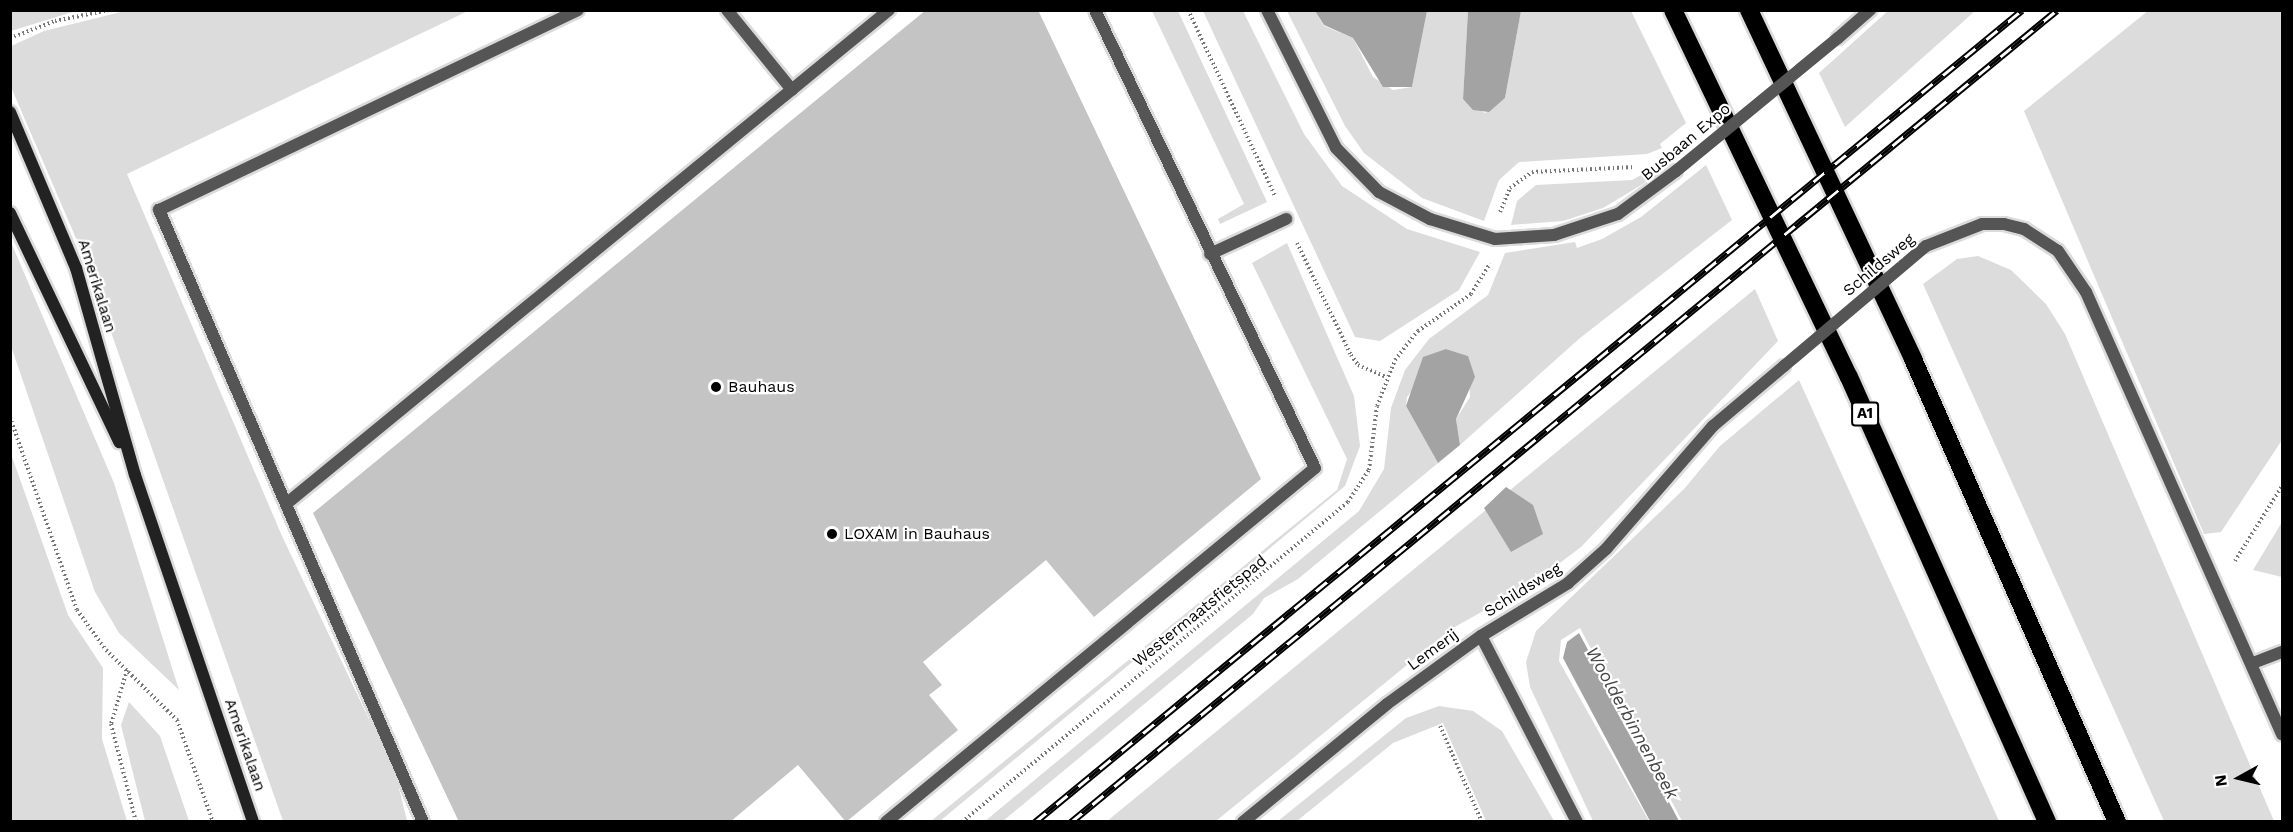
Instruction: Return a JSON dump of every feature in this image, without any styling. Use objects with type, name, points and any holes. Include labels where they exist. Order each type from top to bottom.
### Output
[{"type":"highway","name":"A1","points":[[1673,10],[1849,377],[2047,822]]},
{"type":"highway","points":[[1749,10],[1913,359],[2117,822]]},
{"type":"main road","name":"Amerikalaan","points":[[10,112],[76,268],[135,475],[253,822]]},
{"type":"main road","name":"Amerikalaan","points":[[10,213],[135,475]]},
{"type":"street","points":[[423,822],[159,210],[578,10]]},
{"type":"street","points":[[727,10],[792,90]]},
{"type":"street","points":[[286,504],[889,10]]},
{"type":"street","points":[[886,822],[1315,468],[1210,254],[1095,10]]},
{"type":"street","name":"Busbaan Expo","points":[[1267,10],[1319,120],[1357,171],[1406,208],[1495,238],[1539,237],[1594,224],[1642,199],[1870,10]]},
{"type":"street","points":[[1210,254],[1286,219]]},
{"type":"street","name":"Schildsweg","points":[[1480,636],[1568,583],[1599,556],[1713,426],[1926,246],[1982,224],[2004,224],[2024,229],[2058,251],[2086,292],[2253,663],[2283,735]]},
{"type":"street","name":"Lemerij","points":[[1243,822],[1480,636],[1577,822]]},
{"type":"street","points":[[2253,663],[2283,652]]},
{"type":"path","points":[[10,38],[55,21],[109,10]]},
{"type":"path","name":"Westermaatsfietspad","points":[[962,822],[1343,508],[1369,470],[1386,377]]},
{"type":"path","points":[[10,417],[77,610],[127,670],[177,720],[213,822]]},
{"type":"path","points":[[2214,577],[2240,557],[2283,486]]},
{"type":"path","points":[[127,670],[111,724],[136,822]]},
{"type":"path","points":[[1440,726],[1482,822]]},
{"type":"shaded area","points":[[11,10],[76,10],[76,11],[11,31]]},
{"type":"shaded area","points":[[129,10],[468,11],[127,174],[282,536],[396,776],[407,821],[283,821],[87,264],[11,87],[11,46],[44,31]]},
{"type":"shaded area","points":[[1889,10],[1975,11],[1845,127],[1819,73]]},
{"type":"shaded area","points":[[2149,10],[2282,11],[2282,440],[2221,532],[2204,534],[2024,111]]},
{"type":"shaded area","points":[[1152,11],[1178,11],[1267,202],[1220,224],[1218,219],[1244,204]]},
{"type":"shaded area","points":[[1203,11],[1243,11],[1304,134],[1342,186],[1407,229],[1480,252],[1459,290],[1380,341],[1355,337]]},
{"type":"shaded area","points":[[1287,11],[1315,11],[1324,26],[1353,38],[1373,77],[1393,90],[1412,87],[1427,11],[1468,11],[1463,99],[1485,113],[1505,98],[1521,11],[1631,11],[1686,123],[1660,144],[1662,148],[1647,154],[1519,162],[1499,180],[1484,221],[1422,198],[1364,153],[1345,126]]},
{"type":"shaded area","points":[[1315,11],[1427,11],[1412,87],[1383,87],[1353,38],[1324,25]]},
{"type":"shaded area","points":[[1468,11],[1521,11],[1505,98],[1489,112],[1473,110],[1463,99]]},
{"type":"shaded area","points":[[1668,160],[1643,184],[1603,208],[1563,221],[1511,225],[1517,201],[1536,185],[1632,180]]},
{"type":"shaded area","points":[[1706,165],[1732,220],[1580,338],[1460,445],[1456,419],[1470,397],[1468,356],[1446,349],[1407,397],[1406,406],[1438,463],[1298,579],[1264,598],[1253,614],[1003,821],[984,822],[1359,511],[1384,469],[1391,408],[1405,370],[1429,339],[1488,295],[1505,253],[1575,242],[1577,248],[1602,239],[1641,217]]},
{"type":"shaded area","points":[[10,240],[114,483],[179,690],[119,633],[95,592],[11,346]]},
{"type":"shaded area","points":[[1287,243],[1354,396],[1360,446],[1345,486],[940,821],[931,821],[1337,490],[1347,459],[1252,263]]},
{"type":"shaded area","points":[[1978,256],[2011,270],[2046,304],[2065,334],[2274,821],[2164,821],[1923,284],[1957,259]]},
{"type":"shaded area","points":[[1755,289],[1778,341],[1581,547],[1532,584],[1451,629],[1216,821],[1106,822]]},
{"type":"shaded area","points":[[1446,349],[1468,356],[1475,377],[1456,419],[1460,445],[1438,463],[1406,406],[1423,357]]},
{"type":"shaded area","points":[[1799,380],[1999,821],[1682,821],[1580,628],[1561,640],[1559,661],[1649,821],[1593,821],[1530,687],[1526,662],[1536,631],[1684,489],[1720,446]]},
{"type":"shaded area","points":[[10,451],[68,615],[103,668],[102,739],[127,821],[11,821]]},
{"type":"shaded area","points":[[1506,487],[1533,505],[1543,534],[1511,552],[1484,508]]},
{"type":"shaded area","points":[[2282,522],[2282,577],[2253,570]]},
{"type":"shaded area","points":[[1579,633],[1679,821],[1650,821],[1563,658],[1567,642]]},
{"type":"shaded area","points":[[129,702],[160,736],[189,821],[145,821],[121,725]]},
{"type":"shaded area","points":[[1439,706],[1473,711],[1502,731],[1554,821],[1486,821],[1443,723],[1393,743],[1297,821],[1278,821],[1406,718]]},
{"type":"building","points":[[926,10],[1038,10],[1261,479],[1094,617],[1046,560],[923,662],[942,685],[929,695],[958,730],[846,822],[798,765],[730,822],[459,822],[313,513]]},
{"type":"railway","points":[[1035,822],[2022,10]]},
{"type":"railway","points":[[1071,822],[2057,10]]},
{"type":"place","name":"Bauhaus","points":[[716,387]]},
{"type":"place","name":"LOXAM in Bauhaus","points":[[832,534]]},
{"type":"water label","name":"Woolderbinnenbeek","points":[[1632,723]]}]
